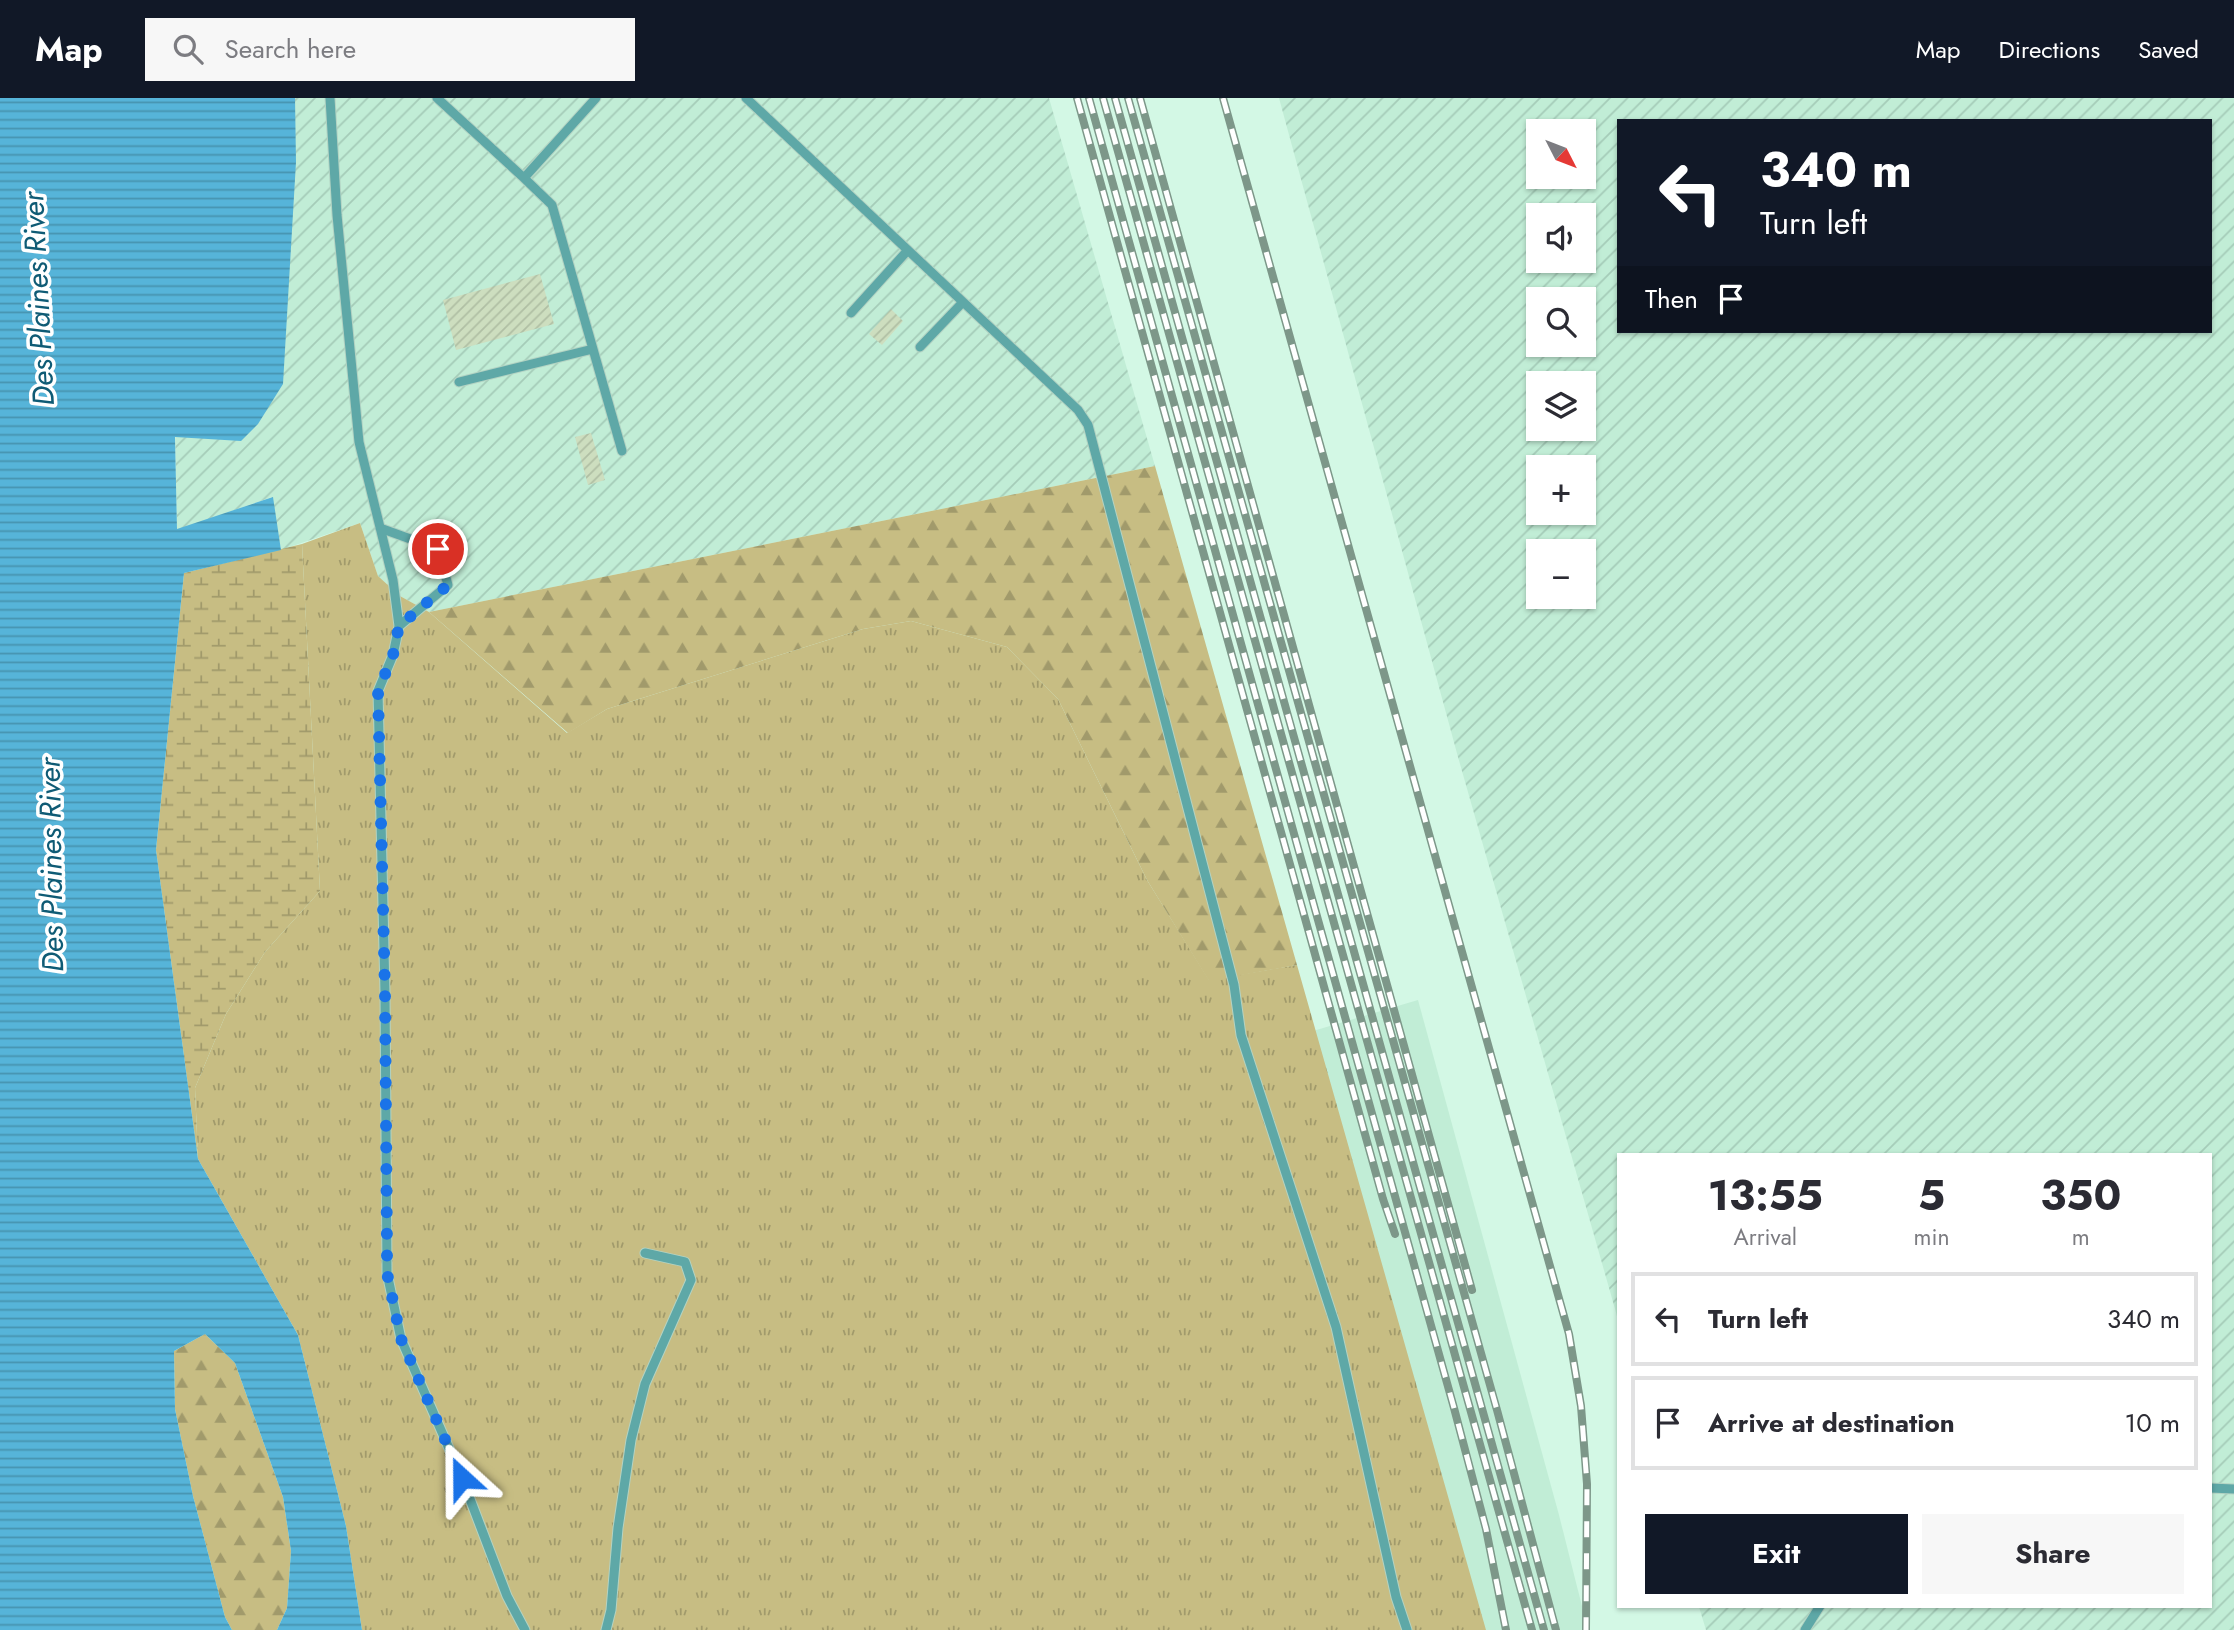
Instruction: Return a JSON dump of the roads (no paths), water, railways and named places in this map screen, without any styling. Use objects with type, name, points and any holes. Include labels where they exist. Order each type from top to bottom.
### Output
[{"type":"lane","points":[[330,98],[337,215],[359,442],[393,580],[399,626],[393,655],[378,691],[385,993],[387,1273],[401,1339],[462,1478],[507,1596],[525,1630]]},
{"type":"lane","points":[[437,98],[552,205],[622,452]]},
{"type":"lane","points":[[746,98],[1078,410],[1088,425],[1234,985],[1241,1035],[1336,1327],[1395,1597],[1407,1630]]},
{"type":"lane","points":[[524,178],[590,100]]},
{"type":"lane","points":[[851,313],[908,250]]},
{"type":"lane","points":[[920,347],[963,302]]},
{"type":"lane","points":[[459,382],[593,349]]},
{"type":"lane","points":[[380,528],[438,549],[448,585],[399,626]]},
{"type":"lane","points":[[606,1630],[611,1610],[618,1528],[631,1440],[639,1406],[650,1372],[691,1280],[685,1262],[645,1253]]},
{"type":"lane","points":[[2212,1488],[2234,1489]]},
{"type":"lane","points":[[1805,1630],[1819,1608]]},
{"type":"water","name":"Des Plaines River","points":[[0,98],[295,98],[296,162],[283,384],[258,424],[241,441],[175,437],[177,529],[273,497],[281,550],[184,573],[156,850],[198,1159],[298,1335],[346,1526],[362,1630],[277,1630],[287,1608],[291,1551],[283,1497],[235,1363],[205,1334],[174,1351],[175,1409],[193,1496],[225,1617],[232,1630],[0,1630]]},
{"type":"railway","points":[[1077,98],[1383,1199],[1395,1234]]},
{"type":"railway","points":[[1089,98],[1454,1408],[1486,1529],[1506,1630]]},
{"type":"railway","points":[[1103,98],[1532,1630]]},
{"type":"railway","points":[[1115,98],[1544,1630]]},
{"type":"railway","points":[[1128,98],[1497,1410],[1556,1630]]},
{"type":"railway","points":[[1140,98],[1472,1290]]},
{"type":"railway","points":[[1223,98],[1569,1334],[1581,1406],[1587,1484],[1586,1630]]}]
